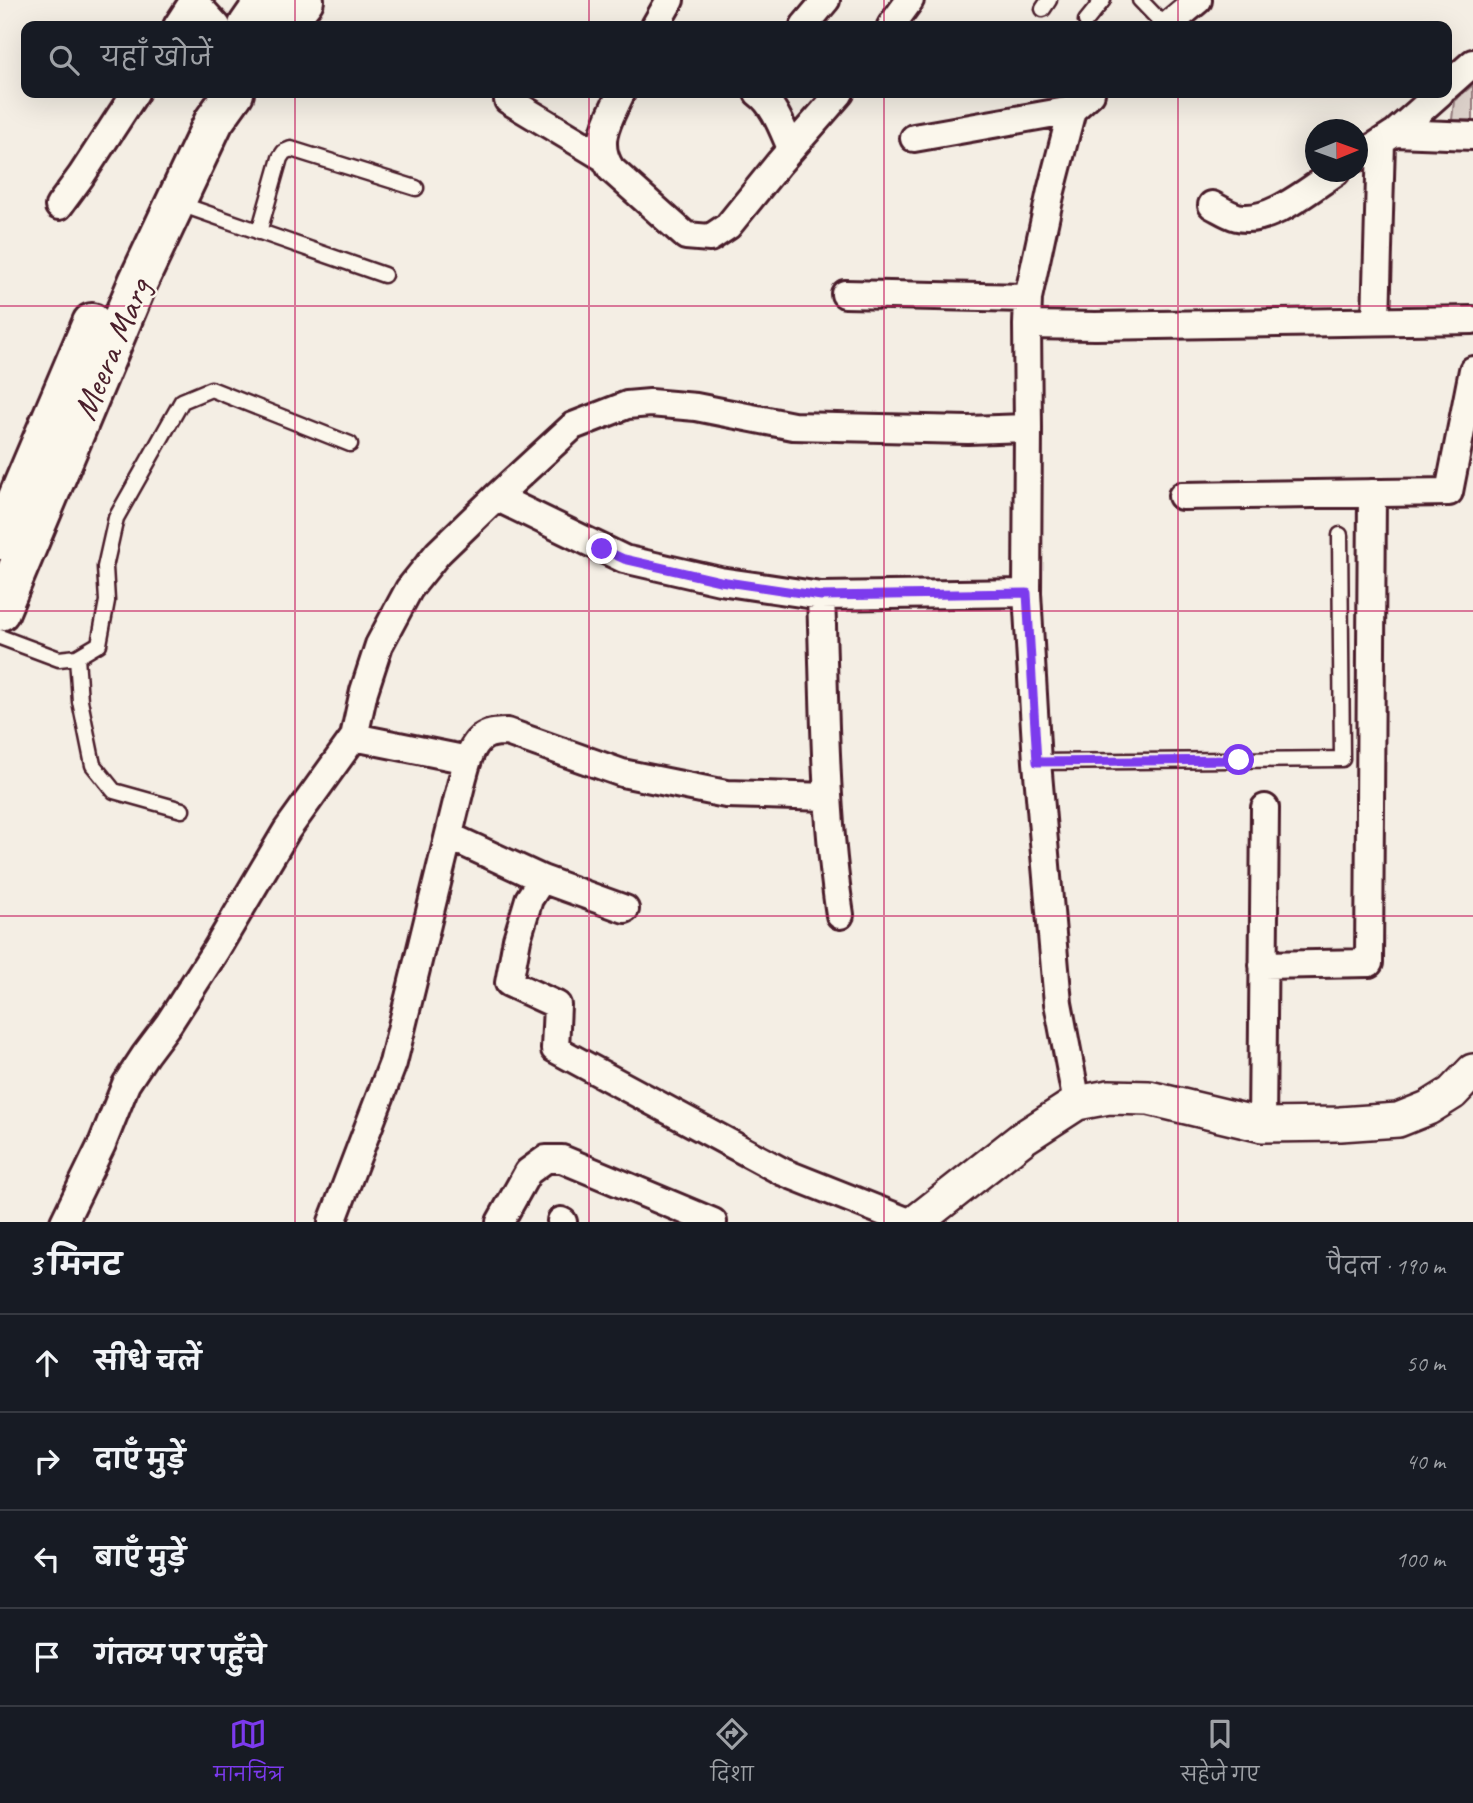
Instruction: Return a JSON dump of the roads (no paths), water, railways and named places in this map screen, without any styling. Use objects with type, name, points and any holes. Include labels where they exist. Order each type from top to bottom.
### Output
[{"type":"main road","points":[[251,21],[266,0]]},
{"type":"main road","points":[[287,21],[304,0]]},
{"type":"main road","name":"Meera Marg","points":[[0,540],[118,262],[178,135],[203,98]]},
{"type":"main road","name":"Meera Marg","points":[[0,611],[138,282],[214,121],[230,98]]},
{"type":"street","points":[[180,21],[193,0],[212,21]]},
{"type":"street","points":[[658,21],[670,0]]},
{"type":"street","points":[[808,21],[826,0]]},
{"type":"street","points":[[895,21],[910,0]]},
{"type":"street","points":[[1172,21],[1198,0]]},
{"type":"street","points":[[1452,82],[1473,63]]},
{"type":"street","points":[[59,206],[132,98]]},
{"type":"street","points":[[603,157],[603,132],[619,98]]},
{"type":"street","points":[[764,98],[791,148]]},
{"type":"street","points":[[508,100],[603,157],[611,169],[686,236],[710,238],[728,226],[836,98]]},
{"type":"street","points":[[1368,151],[1434,98]]},
{"type":"street","points":[[914,138],[1081,101]]},
{"type":"street","points":[[1077,1102],[1058,1003],[1037,762],[1027,593],[1027,325],[1028,298],[1051,191],[1081,101]]},
{"type":"street","points":[[1388,137],[1473,136]]},
{"type":"street","points":[[1376,321],[1388,137]]},
{"type":"street","points":[[1212,205],[1238,217],[1262,217],[1283,207],[1321,182]]},
{"type":"street","points":[[845,294],[1028,298]]},
{"type":"street","points":[[1027,325],[1473,320]]},
{"type":"street","points":[[1182,496],[1449,492],[1473,370]]},
{"type":"street","points":[[64,1222],[102,1144],[126,1084],[216,950],[287,830],[354,737],[364,691],[379,645],[409,589],[438,553],[573,426],[626,405],[650,403],[696,407],[793,426],[968,430],[1028,428]]},
{"type":"street","points":[[1263,965],[1369,963],[1372,494]]},
{"type":"street","points":[[496,497],[624,559],[720,581],[821,596],[1027,593]]},
{"type":"street","points":[[821,596],[828,797],[832,863],[840,915]]},
{"type":"street","points":[[332,1222],[393,1063],[468,760],[478,740],[488,734],[507,732],[622,774],[726,794],[828,797]]},
{"type":"street","points":[[354,737],[468,760]]},
{"type":"street","points":[[1262,1125],[1265,808]]},
{"type":"street","points":[[449,836],[542,879],[625,909]]},
{"type":"street","points":[[542,879],[529,899],[517,939],[509,983],[557,1005],[555,1049],[783,1172],[909,1222]]},
{"type":"street","points":[[916,1222],[1023,1138],[1077,1102],[1109,1097],[1149,1098],[1262,1125],[1398,1120],[1429,1108],[1452,1093],[1473,1071]]},
{"type":"street","points":[[500,1222],[528,1172],[547,1159],[562,1159],[713,1222]]},
{"type":"lane","points":[[1086,20],[1104,0]]},
{"type":"lane","points":[[1140,0],[1161,21]]},
{"type":"lane","points":[[259,232],[281,158],[284,152],[290,149],[416,188]]},
{"type":"lane","points":[[176,202],[384,275]]},
{"type":"lane","points":[[0,637],[59,659],[77,657],[99,644],[107,601],[105,567],[116,517],[182,401],[211,389],[350,444]]},
{"type":"lane","points":[[1037,762],[1342,759],[1340,535]]},
{"type":"lane","points":[[77,657],[80,701],[93,765],[114,791],[181,810]]}]
